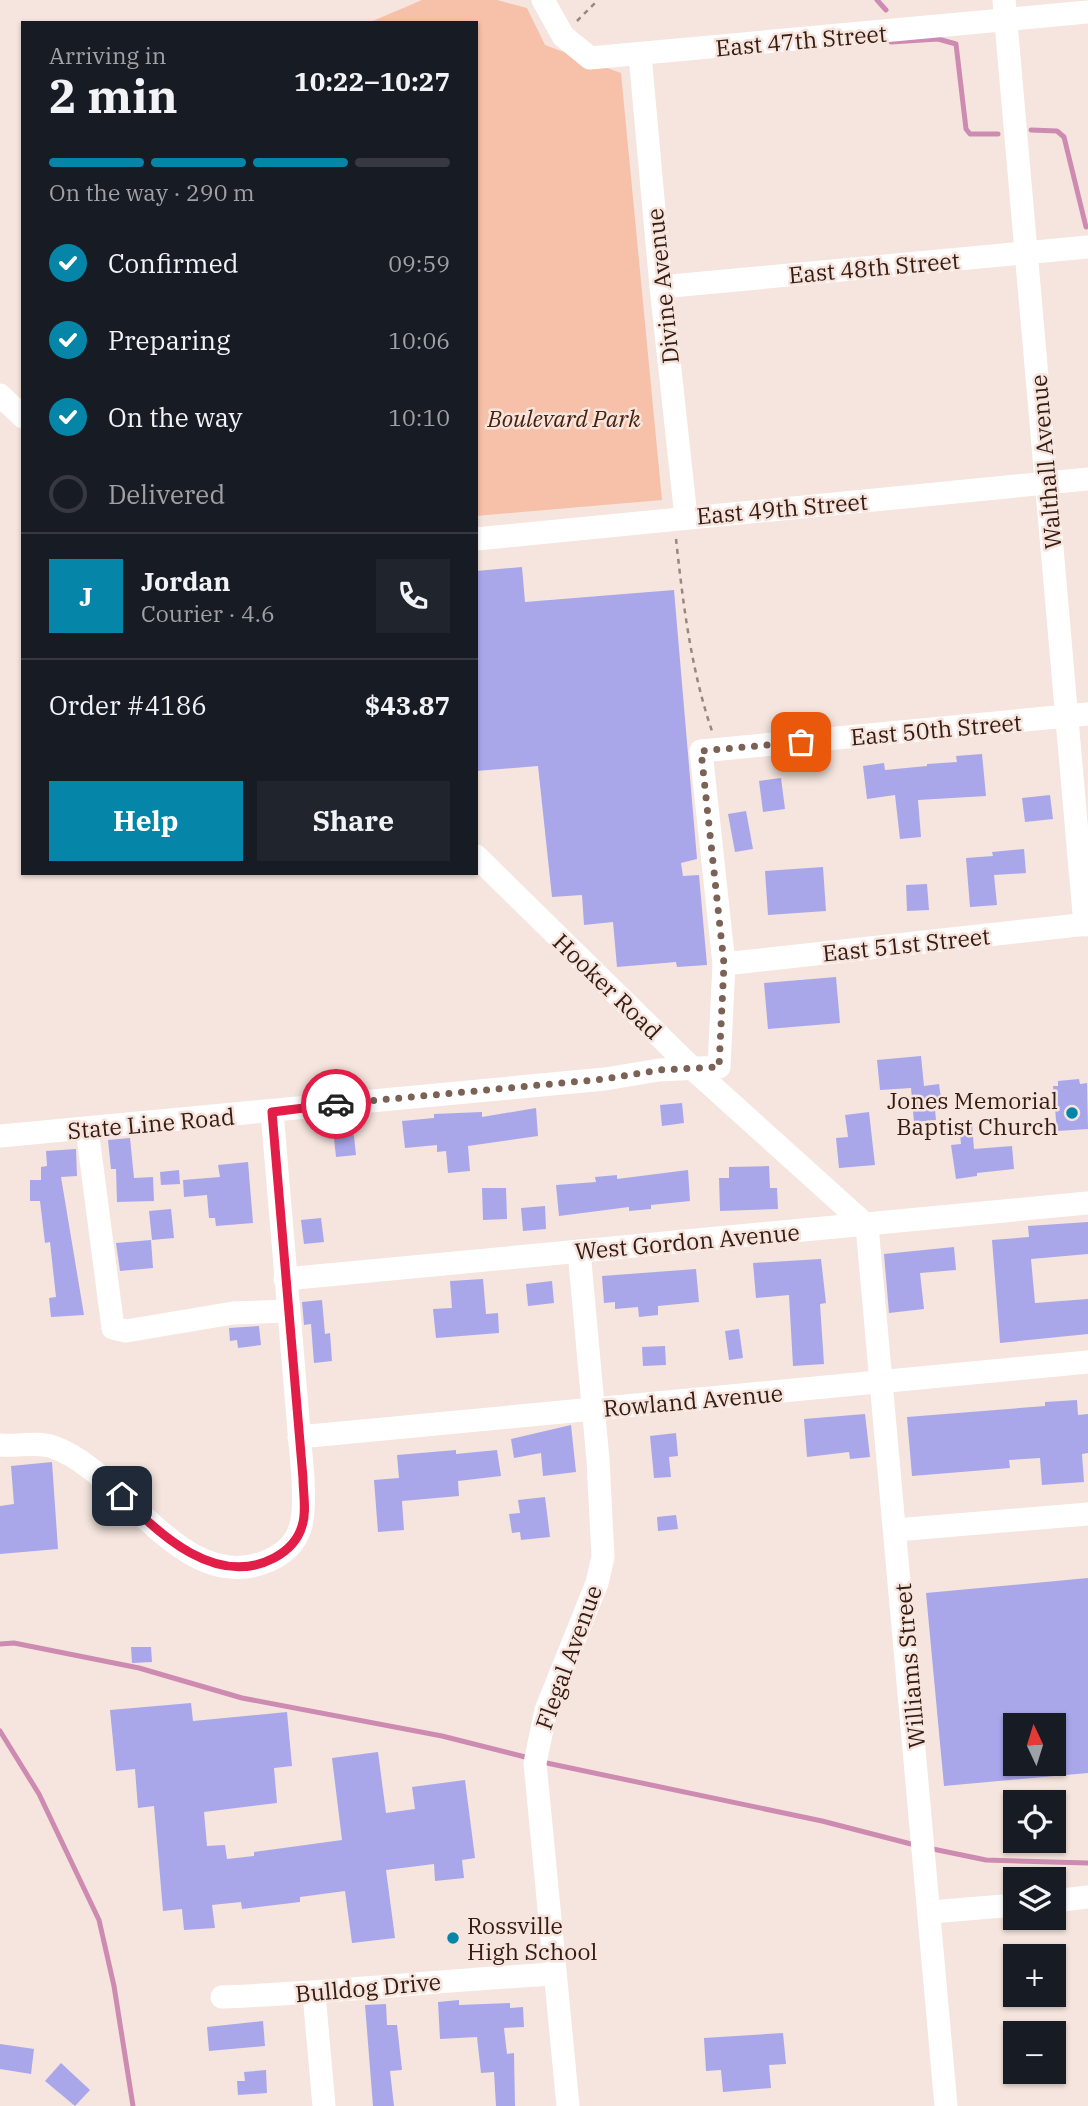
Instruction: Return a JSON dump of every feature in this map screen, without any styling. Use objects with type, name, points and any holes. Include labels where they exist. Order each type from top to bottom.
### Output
[{"type":"street","name":"East 47th Street","points":[[543,0],[563,36],[590,58],[640,55],[1005,10],[1088,12]]},
{"type":"street","name":"Walthall Avenue","points":[[1005,10],[1047,483],[1077,715],[1087,925]]},
{"type":"street","name":"Divine Avenue","points":[[640,55],[680,517]]},
{"type":"street","name":"East 48th Street","points":[[661,287],[1088,247]]},
{"type":"street","points":[[0,395],[21,415]]},
{"type":"street","name":"East 49th Street","points":[[478,539],[1088,479]]},
{"type":"street","name":"East 50th Street","points":[[711,750],[1077,715]]},
{"type":"street","points":[[711,750],[724,964]]},
{"type":"street","name":"Hooker Road","points":[[478,858],[693,1069],[867,1226]]},
{"type":"street","name":"East 51st Street","points":[[724,964],[1087,925]]},
{"type":"street","name":"State Line Road","points":[[0,1136],[719,1067],[724,964]]},
{"type":"street","points":[[0,1445],[53,1447],[90,1470],[122,1496],[152,1526],[213,1563],[245,1566],[267,1562],[292,1544],[302,1527],[299,1437],[272,1112]]},
{"type":"street","points":[[87,1129],[113,1328],[126,1331],[233,1313],[287,1311]]},
{"type":"street","name":"West Gordon Avenue","points":[[285,1279],[1088,1203]]},
{"type":"street","name":"Williams Street","points":[[867,1226],[931,1912],[946,2106]]},
{"type":"street","name":"Flegal Avenue","points":[[568,2106],[536,1763],[546,1710],[597,1583],[603,1557],[594,1410],[579,1251]]},
{"type":"street","name":"Rowland Avenue","points":[[299,1437],[1088,1362]]},
{"type":"street","points":[[896,1531],[1088,1514]]},
{"type":"street","points":[[1066,1900],[1088,1897]]},
{"type":"street","points":[[931,1912],[1003,1906]]},
{"type":"street","name":"Bulldog Drive","points":[[222,1997],[314,1994],[445,1980],[555,1974]]},
{"type":"street","points":[[314,1994],[324,2106]]},
{"type":"path","points":[[563,36],[597,0]]},
{"type":"path","points":[[680,517],[682,598],[703,706],[714,740],[711,750]]},
{"type":"green space","name":"Boulevard Park","points":[[422,0],[497,0],[527,8],[545,45],[621,73],[662,500],[478,516],[478,21],[373,21]]},
{"type":"building","points":[[522,567],[525,602],[674,590],[697,859],[681,863],[683,876],[699,875],[707,965],[677,967],[676,962],[617,967],[613,922],[584,925],[582,895],[552,897],[538,766],[478,771],[478,571]]},
{"type":"building","points":[[982,754],[986,796],[918,800],[921,837],[900,839],[895,795],[867,799],[863,766],[884,763],[885,770],[927,766],[957,762],[956,756]]},
{"type":"building","points":[[781,778],[785,809],[763,812],[759,781]]},
{"type":"building","points":[[1050,795],[1053,819],[1025,822],[1022,798]]},
{"type":"building","points":[[746,811],[753,849],[735,852],[728,814]]},
{"type":"building","points":[[1024,849],[1026,873],[994,875],[997,905],[970,907],[966,858],[993,856],[992,852]]},
{"type":"building","points":[[823,867],[826,911],[768,915],[765,871]]},
{"type":"building","points":[[927,884],[929,910],[907,911],[906,885]]},
{"type":"building","points":[[836,977],[840,1023],[768,1029],[764,983]]},
{"type":"building","points":[[921,1056],[924,1086],[939,1084],[941,1098],[934,1099],[936,1120],[914,1122],[911,1088],[880,1090],[877,1060]]},
{"type":"building","name":"Jones Memorial Baptist Church","points":[[1079,1079],[1080,1084],[1087,1083],[1088,1129],[1057,1131],[1053,1086],[1058,1086],[1058,1081]]},
{"type":"building","points":[[682,1103],[684,1123],[662,1126],[660,1105]]},
{"type":"building","points":[[536,1108],[538,1136],[468,1146],[470,1171],[448,1173],[446,1151],[437,1152],[437,1145],[405,1148],[402,1121],[434,1118],[434,1114],[482,1112],[482,1117]]},
{"type":"building","points":[[869,1112],[875,1165],[839,1168],[836,1138],[848,1137],[845,1115]]},
{"type":"building","points":[[352,1118],[356,1155],[336,1157],[332,1120]]},
{"type":"building","points":[[972,1124],[974,1149],[1012,1146],[1014,1169],[977,1173],[977,1176],[956,1179],[951,1145],[961,1144],[959,1125]]},
{"type":"building","points":[[130,1138],[134,1178],[153,1177],[154,1201],[117,1202],[116,1169],[111,1169],[108,1140]]},
{"type":"building","points":[[76,1149],[77,1176],[61,1177],[84,1315],[51,1317],[49,1298],[56,1297],[50,1242],[45,1243],[40,1201],[30,1201],[30,1180],[41,1180],[41,1167],[47,1166],[46,1151]]},
{"type":"building","points":[[248,1162],[253,1223],[216,1226],[215,1218],[209,1218],[207,1195],[184,1197],[183,1180],[220,1177],[218,1165]]},
{"type":"building","points":[[769,1166],[770,1188],[777,1188],[778,1209],[720,1211],[719,1178],[729,1178],[729,1167]]},
{"type":"building","points":[[179,1170],[180,1184],[161,1185],[160,1172]]},
{"type":"building","points":[[688,1170],[690,1201],[651,1205],[651,1209],[629,1211],[629,1207],[559,1216],[556,1185],[596,1182],[595,1177],[617,1175],[617,1179]]},
{"type":"building","points":[[482,1188],[506,1188],[507,1219],[483,1220]]},
{"type":"building","points":[[545,1206],[546,1229],[523,1231],[521,1208]]},
{"type":"building","points":[[171,1209],[174,1238],[152,1240],[149,1211]]},
{"type":"building","points":[[321,1218],[324,1242],[304,1244],[301,1220]]},
{"type":"building","points":[[1088,1222],[1088,1254],[1031,1259],[1035,1303],[1088,1299],[1088,1334],[1000,1343],[992,1240],[1029,1237],[1028,1226]]},
{"type":"building","points":[[151,1240],[153,1268],[120,1271],[116,1243]]},
{"type":"building","points":[[954,1247],[956,1270],[920,1273],[924,1309],[889,1313],[884,1254]]},
{"type":"building","points":[[821,1259],[826,1303],[820,1304],[824,1364],[793,1366],[789,1295],[756,1298],[753,1263]]},
{"type":"building","points":[[696,1269],[699,1302],[658,1306],[658,1315],[639,1317],[638,1307],[615,1309],[615,1302],[604,1303],[602,1276]]},
{"type":"building","points":[[483,1279],[486,1314],[498,1313],[499,1333],[436,1338],[433,1309],[452,1308],[450,1281]]},
{"type":"building","points":[[552,1281],[554,1303],[528,1306],[526,1284]]},
{"type":"building","points":[[322,1300],[325,1334],[330,1333],[332,1361],[314,1363],[311,1324],[304,1325],[302,1302]]},
{"type":"building","points":[[259,1326],[261,1345],[238,1348],[237,1340],[230,1341],[229,1328]]},
{"type":"building","points":[[739,1329],[743,1358],[729,1360],[725,1331]]},
{"type":"building","points":[[665,1346],[666,1365],[643,1366],[642,1347]]},
{"type":"building","points":[[1077,1400],[1078,1415],[1088,1414],[1088,1453],[1082,1454],[1084,1482],[1042,1485],[1040,1458],[1009,1460],[1010,1468],[912,1476],[907,1417],[1045,1406],[1045,1402]]},
{"type":"building","points":[[865,1414],[870,1457],[850,1459],[849,1452],[807,1457],[804,1419]]},
{"type":"building","points":[[571,1425],[576,1472],[543,1476],[541,1453],[514,1458],[511,1439]]},
{"type":"building","points":[[676,1433],[678,1456],[669,1457],[671,1477],[654,1478],[650,1436]]},
{"type":"building","points":[[456,1450],[456,1454],[497,1450],[501,1476],[458,1481],[459,1496],[402,1501],[404,1530],[378,1532],[374,1480],[399,1478],[397,1455]]},
{"type":"building","points":[[52,1462],[58,1549],[0,1554],[0,1506],[14,1504],[11,1466]]},
{"type":"building","points":[[545,1497],[550,1537],[521,1540],[520,1532],[512,1533],[509,1514],[520,1513],[518,1500]]},
{"type":"building","points":[[676,1515],[678,1529],[658,1531],[657,1517]]},
{"type":"building","points":[[1088,1578],[1088,1773],[1066,1775],[1066,1713],[1003,1713],[1003,1776],[1055,1776],[944,1786],[926,1593]]},
{"type":"building","points":[[131,1647],[151,1647],[152,1662],[132,1663]]},
{"type":"building","points":[[191,1703],[193,1721],[287,1712],[292,1766],[274,1768],[277,1803],[204,1812],[207,1846],[225,1845],[227,1859],[254,1856],[254,1852],[342,1840],[332,1758],[378,1752],[386,1813],[415,1809],[412,1787],[465,1780],[475,1858],[462,1860],[464,1878],[435,1881],[434,1864],[386,1870],[395,1938],[352,1943],[345,1891],[300,1897],[300,1902],[242,1909],[241,1902],[212,1905],[215,1928],[184,1930],[182,1909],[163,1911],[154,1806],[138,1808],[135,1769],[116,1771],[110,1710]]},
{"type":"building","points":[[459,2000],[459,2005],[510,2003],[510,2008],[523,2007],[524,2027],[504,2028],[507,2054],[514,2053],[515,2106],[496,2106],[494,2072],[481,2073],[477,2037],[440,2039],[438,2002]]},
{"type":"building","points":[[386,2004],[387,2025],[397,2025],[402,2070],[390,2071],[394,2106],[373,2106],[365,2005]]},
{"type":"building","points":[[263,2021],[265,2046],[209,2051],[207,2027]]},
{"type":"building","points":[[783,2033],[786,2064],[769,2065],[771,2088],[723,2092],[721,2070],[706,2071],[704,2038]]},
{"type":"building","points":[[0,2044],[34,2049],[31,2074],[0,2069]]},
{"type":"building","points":[[61,2063],[90,2090],[75,2106],[45,2081]]},
{"type":"building","points":[[266,2070],[267,2093],[238,2095],[237,2081],[245,2081],[244,2072]]},
{"type":"waterway","points":[[877,0],[886,10]]},
{"type":"waterway","points":[[891,42],[938,39],[956,44],[966,129],[970,134],[998,134]]},
{"type":"waterway","points":[[1031,130],[1057,131],[1064,137],[1086,227]]},
{"type":"waterway","points":[[0,1644],[14,1643],[139,1668],[242,1698],[442,1736],[529,1758]]},
{"type":"waterway","points":[[0,1731],[39,1794],[99,1920],[114,1986],[133,2106]]},
{"type":"waterway","points":[[542,1762],[822,1821],[915,1845]]},
{"type":"waterway","points":[[928,1848],[986,1860],[1088,1863]]},
{"type":"way so far","points":[[336,1104],[605,1079],[659,1070],[719,1067],[724,964],[701,751],[801,742]]},
{"type":"place","name":"Jones Memorial Baptist Church","points":[[1072,1113]]},
{"type":"place","name":"Rossville High School","points":[[453,1938]]},
{"type":"route","points":[[122,1496],[152,1526],[172,1540],[201,1559],[222,1566],[267,1562],[279,1555],[298,1536],[304,1520],[303,1478],[272,1112],[336,1104]]}]
